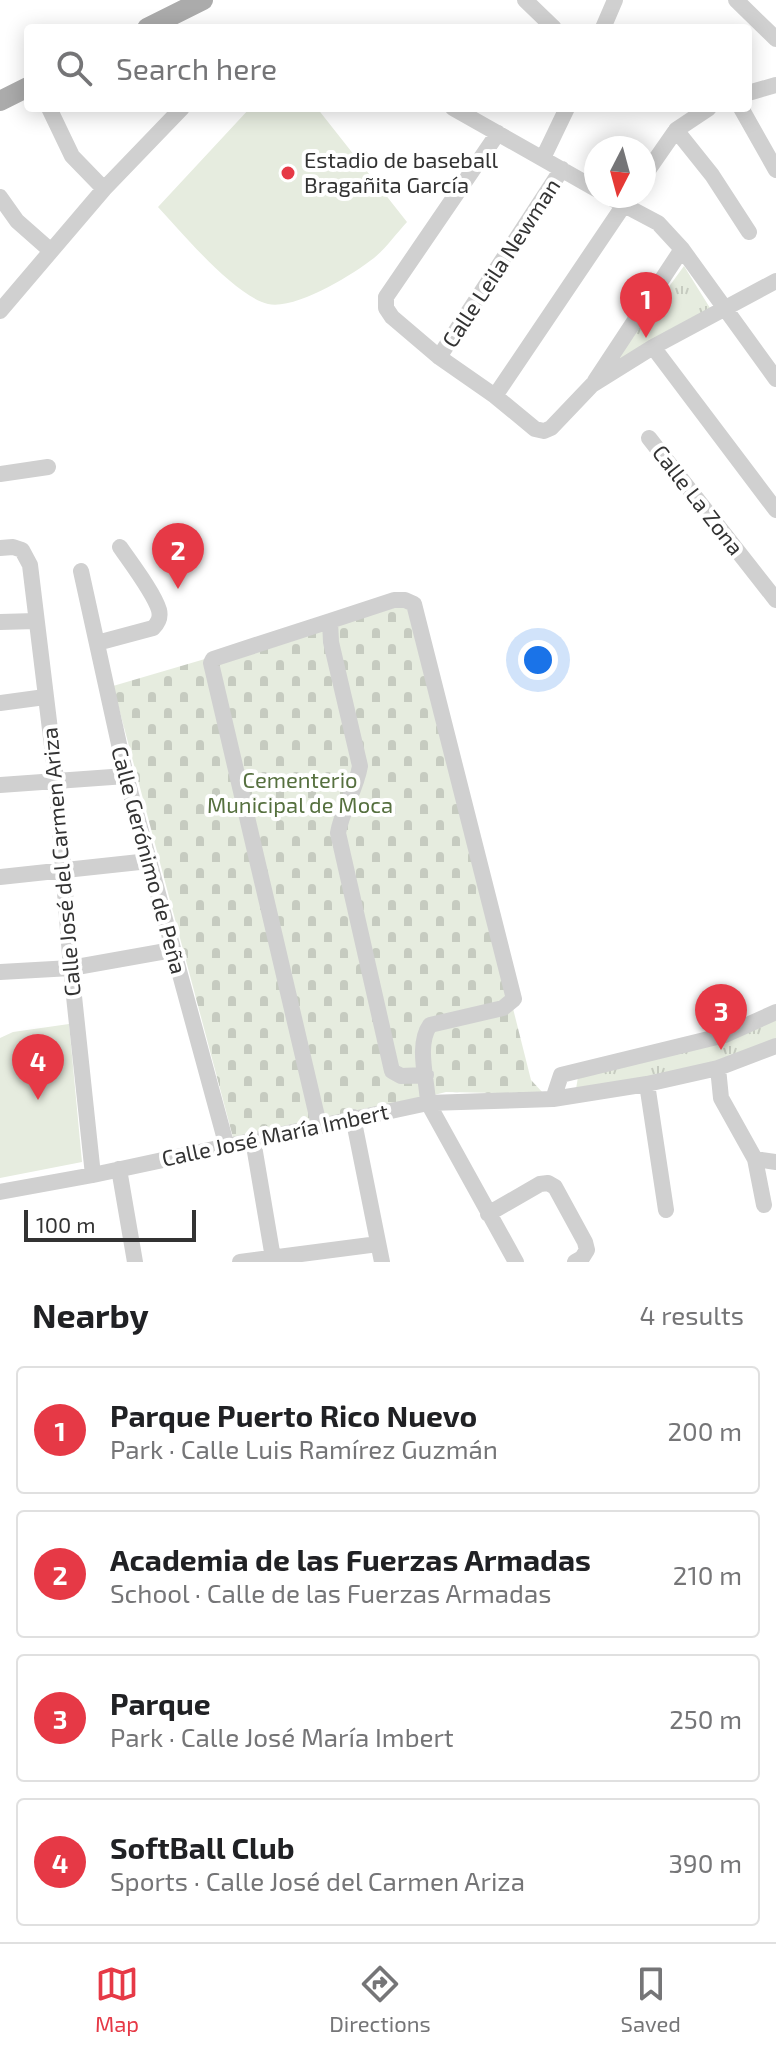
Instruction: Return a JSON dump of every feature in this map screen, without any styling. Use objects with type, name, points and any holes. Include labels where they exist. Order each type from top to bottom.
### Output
[{"type":"main road","points":[[155,24],[203,0]]},
{"type":"main road","points":[[0,101],[24,89]]},
{"type":"street","points":[[525,0],[550,24]]},
{"type":"street","points":[[605,24],[615,0]]},
{"type":"street","points":[[739,0],[776,39]]},
{"type":"street","points":[[752,92],[776,85]]},
{"type":"street","points":[[51,112],[72,156],[104,189]]},
{"type":"street","points":[[0,311],[104,189],[178,112]]},
{"type":"street","points":[[460,112],[584,182]]},
{"type":"street","points":[[543,158],[565,112]]},
{"type":"street","points":[[656,159],[676,130],[703,112]]},
{"type":"street","points":[[743,112],[776,170]]},
{"type":"street","points":[[676,130],[712,175],[749,232]]},
{"type":"street","points":[[498,133],[386,297],[386,308],[392,317],[439,357],[535,429],[544,431],[551,428],[592,385],[682,249]]},
{"type":"street","name":"Calle Leila Newman","points":[[439,357],[562,169]]},
{"type":"street","points":[[0,197],[17,221],[51,251]]},
{"type":"street","points":[[495,396],[621,208]]},
{"type":"street","points":[[636,208],[658,223],[682,249],[776,379]]},
{"type":"street","points":[[592,385],[653,347],[776,281]]},
{"type":"street","points":[[653,347],[776,510]]},
{"type":"street","name":"Calle La Zona","points":[[649,438],[776,600]]},
{"type":"street","points":[[0,474],[48,467]]},
{"type":"street","points":[[97,643],[153,628],[159,622],[159,611],[138,571],[120,547]]},
{"type":"street","name":"Calle José del Carmen Ariza","points":[[0,548],[22,550],[30,565],[56,779],[71,968],[93,1175]]},
{"type":"street","name":"Calle Gerónimo de Peña","points":[[81,571],[126,776],[227,1147]]},
{"type":"street","points":[[319,1125],[211,663],[213,659],[394,600],[405,600],[414,604],[514,999],[503,1008],[430,1025],[424,1034],[422,1051],[428,1103],[516,1262]]},
{"type":"street","points":[[0,622],[36,621]]},
{"type":"street","points":[[330,621],[331,642],[360,766],[357,784],[341,814],[338,833],[392,1071],[401,1076],[426,1075]]},
{"type":"street","points":[[0,703],[45,697]]},
{"type":"street","points":[[0,785],[126,776]]},
{"type":"street","points":[[0,877],[149,861]]},
{"type":"street","points":[[0,972],[71,968],[172,950]]},
{"type":"street","points":[[553,1099],[561,1075],[725,1035],[776,1012]]},
{"type":"street","name":"Calle José María Imbert","points":[[0,1192],[428,1103],[553,1099],[647,1084],[718,1068],[776,1046]]},
{"type":"street","points":[[718,1068],[721,1098],[755,1159],[764,1205]]},
{"type":"street","points":[[647,1084],[666,1210]]},
{"type":"street","points":[[353,1117],[382,1262]]},
{"type":"street","points":[[253,1140],[273,1258]]},
{"type":"street","points":[[755,1159],[776,1162]]},
{"type":"street","points":[[119,1169],[135,1262]]},
{"type":"street","points":[[488,1214],[540,1184],[548,1183],[555,1187],[587,1250],[575,1262]]},
{"type":"street","points":[[240,1262],[378,1244]]},
{"type":"green space","points":[[246,112],[320,112],[407,222],[378,254],[352,273],[308,297],[268,304],[255,299],[225,277],[158,207]]},
{"type":"green space","points":[[684,266],[710,308],[609,369]]},
{"type":"green space","name":"Cementerio Municipal de Moca","points":[[410,599],[531,1080],[544,1094],[446,1092],[235,1145],[113,686]]},
{"type":"green space","points":[[776,1019],[776,1041],[729,1058],[575,1095],[578,1077]]},
{"type":"green space","points":[[69,1024],[82,1162],[0,1178],[0,1038],[13,1032]]},
{"type":"place","name":"Estadio de baseball Bragañita García","points":[[288,173]]},
{"type":"place","name":"Parque Puerto Rico Nuevo","points":[[646,338]]},
{"type":"place","name":"Academia de las Fuerzas Armadas","points":[[178,589]]},
{"type":"place","name":"Parque","points":[[721,1050]]},
{"type":"place","name":"SoftBall Club","points":[[38,1100]]}]
